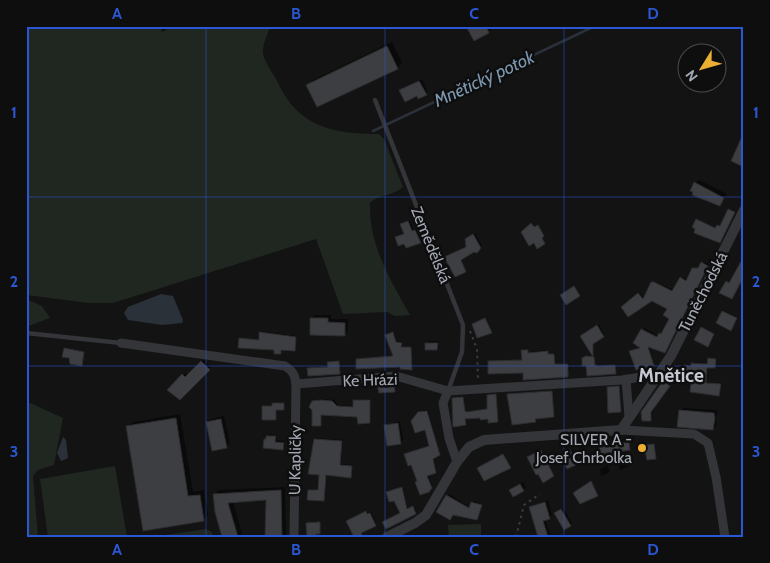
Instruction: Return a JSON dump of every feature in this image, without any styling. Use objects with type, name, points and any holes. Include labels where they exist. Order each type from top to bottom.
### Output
[{"type":"street","name":"Tuněchodská","points":[[621,430],[660,374],[744,210]]},
{"type":"street","points":[[121,343],[285,366],[295,375],[296,384]]},
{"type":"street","name":"Ke Hrázi","points":[[296,384],[396,376],[448,391],[626,379],[660,374]]},
{"type":"street","points":[[626,379],[630,417]]},
{"type":"street","name":"U Kapličky","points":[[294,537],[296,384]]},
{"type":"street","points":[[448,391],[443,403],[449,438],[457,462]]},
{"type":"street","points":[[387,537],[426,515],[457,462],[469,447],[484,440],[621,430],[694,434],[708,443],[725,537]]},
{"type":"lane","name":"Zemědělská","points":[[375,100],[463,325],[462,352],[448,391]]},
{"type":"lane","points":[[26,333],[121,343]]},
{"type":"path","points":[[463,325],[467,324],[477,349],[478,380],[482,389]]},
{"type":"path","points":[[516,537],[524,505],[540,494]]},
{"type":"shaded area","points":[[26,26],[160,26],[162,32],[168,29],[167,26],[270,26],[263,47],[263,53],[285,96],[295,109],[318,125],[346,132],[379,134],[384,139],[403,187],[370,203],[373,234],[382,262],[410,315],[395,316],[387,312],[343,314],[316,239],[113,303],[89,303],[26,295]]},
{"type":"shaded area","points":[[161,294],[173,296],[183,320],[182,323],[162,325],[128,320],[124,313],[128,307]]},
{"type":"shaded area","points":[[26,299],[42,306],[50,318],[26,327]]},
{"type":"shaded area","points":[[26,401],[63,418],[54,465],[38,470],[33,476],[38,537],[26,537]]},
{"type":"shaded area","points":[[63,437],[66,440],[68,458],[61,461],[57,453]]},
{"type":"shaded area","points":[[115,466],[127,537],[48,537],[40,479]]},
{"type":"shaded area","points":[[481,524],[481,537],[449,537],[448,525]]},
{"type":"shaded area","points":[[206,529],[212,532],[213,537],[152,537]]},
{"type":"building","points":[[466,26],[486,26],[489,33],[474,41]]},
{"type":"building","points":[[387,46],[398,69],[317,107],[306,85]]},
{"type":"building","points":[[419,81],[427,95],[418,99],[417,96],[405,102],[399,90]]},
{"type":"building","points":[[744,132],[744,167],[731,161]]},
{"type":"building","points":[[694,182],[724,198],[720,206],[692,195],[693,192],[690,191]]},
{"type":"building","points":[[728,209],[735,212],[720,243],[694,233],[695,229],[692,227],[696,219],[715,228],[717,225],[720,226]]},
{"type":"building","points":[[408,221],[412,231],[415,230],[421,243],[406,248],[404,244],[398,246],[395,237],[404,234],[400,224]]},
{"type":"building","points":[[531,223],[534,227],[538,225],[544,236],[542,238],[545,244],[537,249],[534,243],[529,246],[521,232]]},
{"type":"building","points":[[473,234],[481,248],[477,253],[474,252],[461,260],[466,272],[455,277],[444,257],[466,247],[465,239]]},
{"type":"building","points":[[744,256],[744,276],[732,299],[719,293],[726,281],[729,283]]},
{"type":"building","points":[[701,262],[708,266],[665,353],[648,347],[654,366],[636,370],[629,351],[640,348],[633,343],[641,329],[657,337],[659,333],[661,334],[669,319],[663,315],[667,309],[652,301],[628,317],[621,307],[638,293],[643,299],[651,282],[672,291],[680,277],[686,281],[692,268],[698,268]]},
{"type":"building","points":[[574,286],[580,296],[566,305],[560,295]]},
{"type":"building","points":[[722,311],[737,318],[731,331],[716,323]]},
{"type":"building","points":[[310,318],[328,318],[328,322],[345,323],[345,336],[310,335]]},
{"type":"building","points":[[485,318],[492,333],[477,338],[472,324]]},
{"type":"building","points":[[597,325],[604,337],[593,344],[593,357],[580,336]]},
{"type":"building","points":[[701,327],[714,334],[708,347],[694,340]]},
{"type":"building","points":[[259,332],[296,337],[295,351],[281,350],[281,354],[274,354],[274,350],[238,348],[239,338],[259,340]]},
{"type":"building","points":[[393,332],[396,342],[402,343],[401,347],[411,347],[412,370],[400,369],[400,367],[356,369],[356,359],[393,356],[385,335]]},
{"type":"building","points":[[425,343],[438,343],[437,350],[425,350]]},
{"type":"building","points":[[64,348],[84,352],[82,366],[70,364],[69,358],[62,357]]},
{"type":"building","points":[[521,350],[528,350],[528,353],[548,351],[548,354],[554,354],[555,364],[568,364],[568,377],[523,380],[523,373],[488,374],[488,361],[522,360]]},
{"type":"building","points":[[586,356],[594,357],[595,365],[598,366],[615,365],[616,374],[587,376],[586,366],[582,366],[582,358]]},
{"type":"building","points":[[708,358],[716,359],[715,368],[707,368],[706,383],[721,384],[719,396],[690,392],[691,383],[683,383],[684,365],[691,366],[691,363],[707,364]]},
{"type":"building","points":[[201,361],[210,370],[180,400],[167,390],[182,374],[185,377]]},
{"type":"building","points":[[339,361],[340,374],[308,376],[307,368],[328,367],[327,362]]},
{"type":"building","points":[[663,381],[670,386],[651,412],[651,421],[642,421],[641,412]]},
{"type":"building","points":[[394,383],[395,392],[379,393],[377,385]]},
{"type":"building","points":[[619,386],[621,412],[608,413],[607,387]]},
{"type":"building","points":[[552,391],[554,417],[535,419],[536,422],[512,425],[507,394]]},
{"type":"building","points":[[496,394],[498,422],[488,423],[488,419],[480,420],[480,418],[465,419],[466,425],[453,427],[452,398],[463,397],[465,411],[467,412],[487,409],[487,395]]},
{"type":"building","points":[[353,400],[370,400],[370,423],[358,424],[357,417],[321,415],[321,426],[312,426],[312,410],[309,407],[312,401],[332,401],[337,406],[353,407]]},
{"type":"building","points":[[272,403],[284,403],[284,410],[276,410],[276,420],[262,420],[262,406],[272,406]]},
{"type":"building","points":[[679,410],[714,413],[713,430],[677,427]]},
{"type":"building","points":[[427,411],[440,455],[433,459],[436,473],[427,476],[432,488],[429,492],[420,495],[411,465],[408,466],[404,454],[429,446],[425,430],[415,433],[411,421],[418,412]]},
{"type":"building","points":[[176,418],[188,496],[200,495],[204,521],[143,531],[126,426]]},
{"type":"building","points":[[221,419],[227,448],[212,451],[206,422]]},
{"type":"building","points":[[398,423],[401,444],[387,446],[384,425]]},
{"type":"building","points":[[266,436],[276,436],[275,442],[284,443],[283,450],[263,448]]},
{"type":"building","points":[[314,439],[342,441],[340,465],[352,466],[351,478],[326,475],[324,501],[307,500],[308,490],[318,490],[319,475],[308,474]]},
{"type":"building","points":[[629,442],[630,450],[600,454],[599,447]]},
{"type":"building","points":[[654,444],[656,459],[647,460],[644,445]]},
{"type":"building","points":[[570,449],[578,464],[567,469],[559,455]]},
{"type":"building","points":[[541,450],[554,476],[543,483],[538,474],[536,475],[527,457]]},
{"type":"building","points":[[503,454],[511,468],[484,481],[477,468]]},
{"type":"building","points":[[591,481],[598,496],[580,504],[573,493]]},
{"type":"building","points":[[520,484],[524,491],[513,497],[509,490]]},
{"type":"building","points":[[402,487],[407,509],[413,506],[416,514],[386,529],[382,522],[400,513],[394,501],[389,502],[386,492]]},
{"type":"building","points":[[281,490],[282,537],[265,537],[266,500],[228,503],[238,537],[222,537],[215,512],[213,494]]},
{"type":"building","points":[[446,495],[469,508],[471,502],[482,505],[477,520],[453,515],[450,520],[436,512]]},
{"type":"building","points":[[545,502],[550,519],[543,521],[548,537],[538,537],[529,507]]},
{"type":"building","points":[[561,509],[571,526],[564,530],[554,513]]},
{"type":"building","points":[[366,511],[367,514],[370,513],[376,526],[361,533],[363,537],[354,537],[346,521]]},
{"type":"building","points":[[320,522],[320,534],[316,534],[316,537],[307,537],[306,523]]},
{"type":"waterway","name":"Mnětický potok","points":[[373,131],[595,26]]},
{"type":"place","name":"SILVER A - Josef Chrbolka","points":[[642,448]]},
{"type":"district","name":"Mnětice","points":[[671,375]]}]
